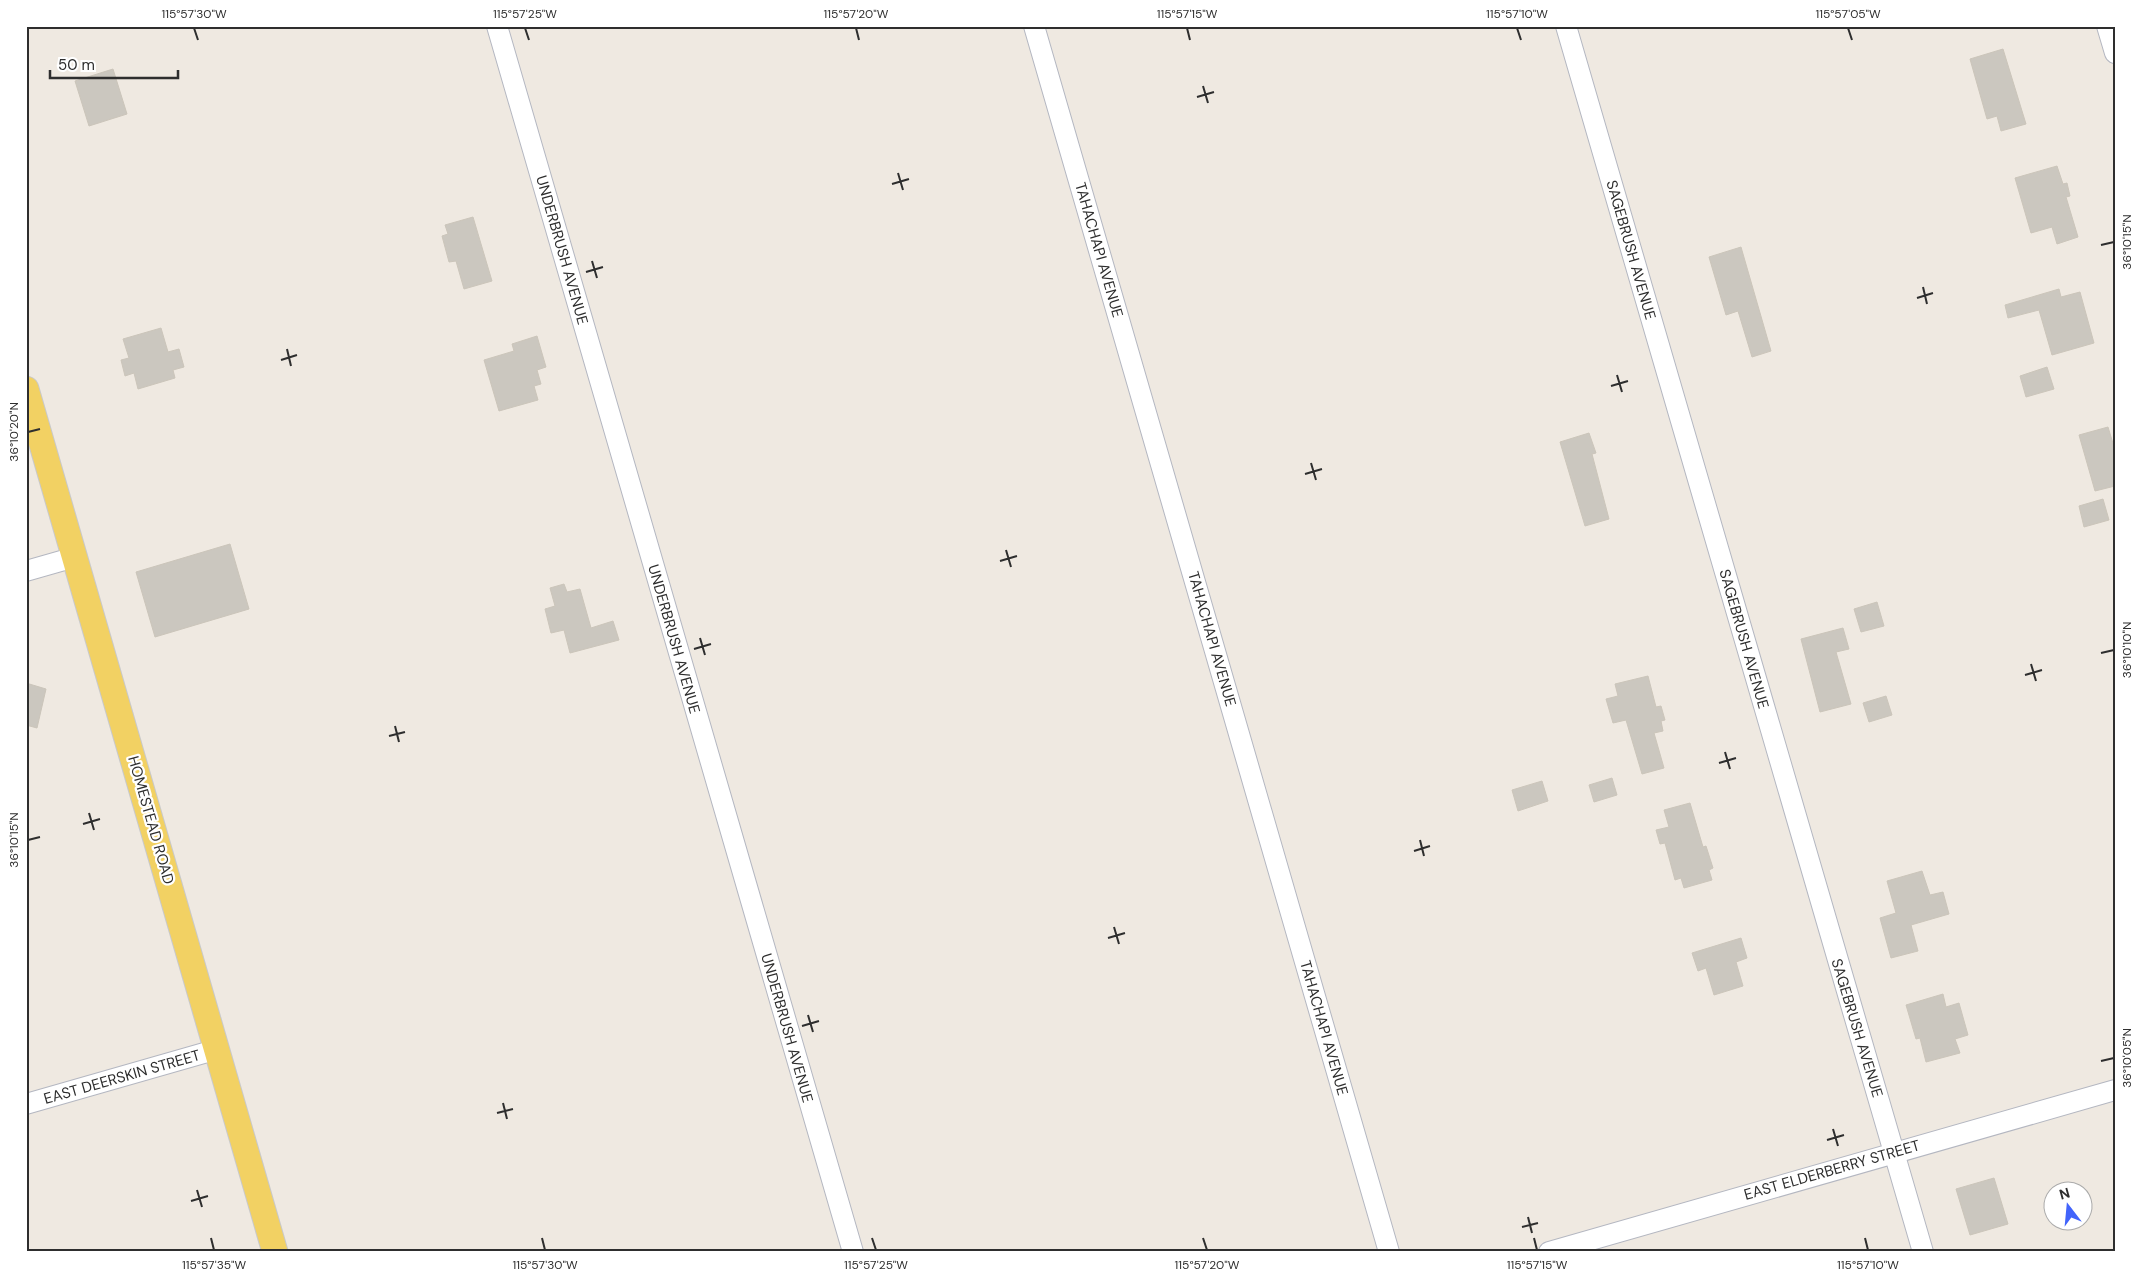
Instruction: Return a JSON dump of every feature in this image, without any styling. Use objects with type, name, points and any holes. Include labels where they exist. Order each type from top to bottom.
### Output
[{"type":"main road","name":"HOMESTEAD ROAD","points":[[26,389],[218,1049],[275,1252]]},
{"type":"street","name":"UNDERBRUSH AVENUE","points":[[497,26],[853,1252]]},
{"type":"street","name":"TAHACHAPI AVENUE","points":[[1034,26],[1389,1252]]},
{"type":"street","name":"SAGEBRUSH AVENUE","points":[[1566,26],[1836,959],[1895,1152],[1923,1252]]},
{"type":"street","points":[[2107,26],[2115,52]]},
{"type":"street","points":[[26,571],[75,557]]},
{"type":"street","name":"EAST DEERSKIN STREET","points":[[26,1104],[218,1049]]},
{"type":"street","name":"EAST ELDERBERRY STREET","points":[[1550,1252],[2115,1090]]},
{"type":"building","points":[[2003,49],[2026,124],[2001,131],[1997,116],[1987,119],[1970,59]]},
{"type":"building","points":[[113,69],[127,114],[89,126],[75,81]]},
{"type":"building","points":[[2057,166],[2063,184],[2067,183],[2070,196],[2066,197],[2078,237],[2057,244],[2052,227],[2031,233],[2015,178]]},
{"type":"building","points":[[473,217],[492,281],[464,289],[456,261],[449,262],[442,236],[448,234],[445,225]]},
{"type":"building","points":[[1741,247],[1771,351],[1752,357],[1738,311],[1726,315],[1709,257]]},
{"type":"building","points":[[2059,289],[2061,297],[2080,292],[2094,343],[2052,355],[2039,310],[2008,318],[2005,305]]},
{"type":"building","points":[[161,328],[168,352],[179,349],[184,367],[173,370],[175,378],[138,389],[134,373],[125,376],[121,360],[129,358],[123,339]]},
{"type":"building","points":[[537,336],[546,367],[537,370],[541,384],[534,386],[538,400],[499,411],[484,360],[514,351],[512,344]]},
{"type":"building","points":[[2047,367],[2054,389],[2026,397],[2020,376]]},
{"type":"building","points":[[2108,427],[2115,450],[2115,486],[2095,491],[2079,435]]},
{"type":"building","points":[[1589,433],[1596,453],[1592,454],[1609,519],[1585,526],[1560,442]]},
{"type":"building","points":[[2103,499],[2109,520],[2084,527],[2079,506]]},
{"type":"building","points":[[230,544],[249,609],[155,637],[136,572]]},
{"type":"building","points":[[564,584],[567,592],[580,589],[591,628],[613,621],[619,640],[570,653],[564,630],[551,633],[545,609],[555,606],[550,588]]},
{"type":"building","points":[[1877,602],[1884,626],[1861,632],[1854,609]]},
{"type":"building","points":[[1843,628],[1849,649],[1836,652],[1851,704],[1820,712],[1801,639]]},
{"type":"building","points":[[1648,676],[1656,707],[1661,706],[1665,720],[1661,721],[1663,731],[1654,733],[1664,768],[1642,774],[1626,720],[1613,723],[1606,699],[1618,696],[1615,684]]},
{"type":"building","points":[[26,683],[46,689],[37,728],[26,725]]},
{"type":"building","points":[[1886,696],[1892,715],[1869,722],[1863,703]]},
{"type":"building","points":[[1612,778],[1617,795],[1594,802],[1589,785]]},
{"type":"building","points":[[1542,781],[1548,801],[1518,811],[1512,790]]},
{"type":"building","points":[[1690,803],[1703,847],[1706,846],[1713,868],[1709,870],[1712,880],[1684,888],[1681,878],[1675,880],[1665,843],[1660,844],[1656,830],[1669,827],[1664,810]]},
{"type":"building","points":[[1922,871],[1930,895],[1943,892],[1949,914],[1911,925],[1918,951],[1891,958],[1880,918],[1896,913],[1887,881]]},
{"type":"building","points":[[1741,938],[1747,958],[1736,962],[1743,986],[1714,995],[1706,968],[1698,971],[1692,953]]},
{"type":"building","points":[[1943,994],[1946,1007],[1959,1003],[1968,1035],[1955,1039],[1960,1053],[1926,1062],[1920,1038],[1916,1039],[1906,1005]]},
{"type":"building","points":[[1994,1178],[2008,1224],[1970,1235],[1956,1189]]}]
